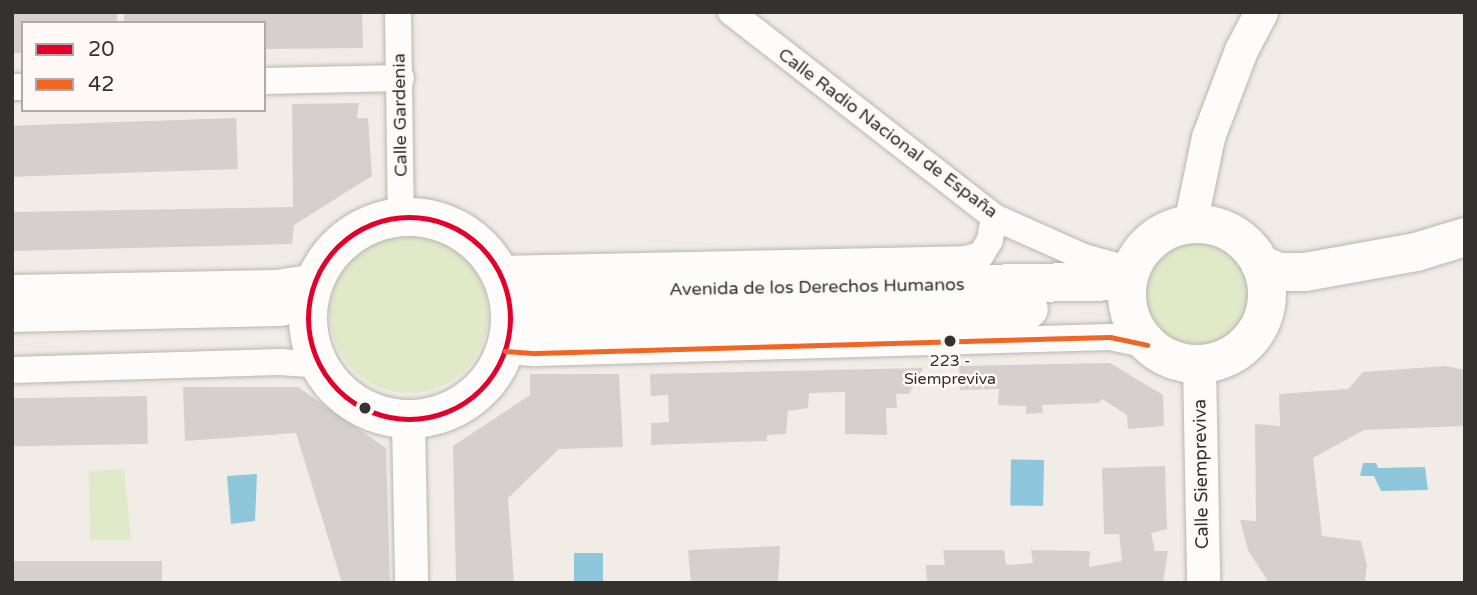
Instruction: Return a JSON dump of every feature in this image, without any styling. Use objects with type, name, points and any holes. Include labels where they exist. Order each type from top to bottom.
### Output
[{"type":"main road","points":[[401,217],[430,219],[457,229],[481,246],[505,308],[490,379],[468,401],[439,415],[408,420],[381,416],[356,405],[335,387],[313,319],[330,254],[350,235],[374,223],[401,217]]},
{"type":"main road","points":[[1190,224],[1211,225],[1231,233],[1248,246],[1260,264],[1268,297],[1265,314],[1255,334],[1240,350],[1221,361],[1199,365],[1180,363],[1147,345],[1134,327],[1128,286],[1140,253],[1153,238],[1171,229],[1190,224]]},
{"type":"main road","points":[[1260,264],[1279,272],[1305,272],[1416,253],[1465,237]]},
{"type":"main road","points":[[1265,314],[1278,305],[1307,297],[1433,275],[1465,264]]},
{"type":"main road","name":"Avenida de los Derechos Humanos","points":[[505,308],[535,293],[1128,286]]},
{"type":"main road","points":[[12,313],[280,307],[313,319]]},
{"type":"main road","points":[[12,340],[280,331],[313,319]]},
{"type":"street","name":"Calle Gardenia","points":[[398,12],[401,217]]},
{"type":"street","name":"Calle Radio Nacional de España","points":[[731,12],[995,217],[1084,257],[1128,286]]},
{"type":"street","points":[[1190,224],[1208,137],[1241,50],[1261,12]]},
{"type":"street","points":[[266,81],[401,78]]},
{"type":"street","name":"Avenida de los Derechos Humanos","points":[[505,308],[965,259],[981,255],[990,240],[995,217]]},
{"type":"street","points":[[12,288],[276,283],[313,319],[280,362],[12,370]]},
{"type":"street","points":[[505,308],[536,353],[1110,337],[1147,345]]},
{"type":"street","name":"Calle Siempreviva","points":[[1199,365],[1203,583]]},
{"type":"street","points":[[408,420],[411,583]]},
{"type":"green space","points":[[409,235],[439,241],[465,258],[482,284],[488,314],[482,344],[465,370],[439,387],[409,393],[379,387],[353,370],[336,344],[330,314],[336,284],[353,258],[379,241]]},
{"type":"green space","points":[[1197,243],[1217,247],[1234,259],[1246,276],[1250,296],[1246,316],[1234,333],[1217,345],[1197,349],[1177,345],[1160,333],[1148,316],[1144,296],[1148,276],[1160,259],[1177,247]]},
{"type":"green space","points":[[124,469],[131,540],[90,540],[89,471]]},
{"type":"water","points":[[1011,459],[1044,460],[1043,506],[1010,505]]},
{"type":"water","points":[[1363,463],[1376,463],[1378,468],[1425,467],[1428,490],[1381,491],[1374,476],[1360,476]]},
{"type":"water","points":[[257,474],[255,521],[231,524],[227,476]]},
{"type":"water","points":[[574,553],[603,553],[603,583],[574,583]]},
{"type":"building","points":[[12,12],[117,12],[117,21],[21,21],[21,53],[12,53]]},
{"type":"building","points":[[124,12],[362,12],[363,48],[266,49],[266,21],[124,21]]},
{"type":"building","points":[[359,103],[357,118],[368,118],[372,176],[294,225],[292,244],[12,251],[12,212],[293,207],[292,104]]},
{"type":"building","points":[[236,118],[238,169],[14,177],[12,126]]},
{"type":"building","points":[[1110,363],[1163,395],[1164,426],[1128,429],[1127,415],[1102,399],[1099,403],[1042,405],[1043,413],[1026,414],[1026,406],[998,405],[999,389],[960,390],[959,366]]},
{"type":"building","points":[[1445,366],[1465,370],[1465,426],[1364,430],[1313,458],[1322,536],[1361,541],[1367,565],[1365,583],[1269,583],[1248,550],[1240,520],[1256,521],[1255,424],[1280,426],[1279,394],[1348,389],[1363,372]]},
{"type":"building","points":[[923,368],[909,394],[896,394],[897,408],[886,408],[887,435],[845,434],[845,392],[809,393],[808,408],[788,411],[786,434],[767,435],[767,441],[651,445],[651,423],[669,422],[668,395],[651,396],[650,374]]},
{"type":"building","points":[[530,374],[619,374],[623,447],[559,449],[508,498],[514,583],[456,583],[453,446],[530,395]]},
{"type":"building","points":[[183,387],[298,387],[386,448],[390,583],[342,583],[296,433],[185,441]]},
{"type":"building","points":[[147,396],[148,444],[13,446],[12,398]]},
{"type":"building","points":[[1165,466],[1167,529],[1151,533],[1155,551],[1168,551],[1163,583],[927,583],[926,565],[945,565],[943,550],[1004,550],[1006,565],[1033,563],[1031,550],[1090,551],[1089,567],[1122,561],[1119,534],[1104,534],[1102,468]]},
{"type":"building","points":[[780,546],[778,583],[691,583],[688,550]]},
{"type":"building","points":[[12,561],[162,561],[162,583],[12,583]]},
{"type":"transit line","name":"20","points":[[409,217],[448,225],[465,234],[480,247],[493,262],[502,279],[510,318],[502,357],[493,374],[480,389],[465,402],[448,411],[409,419],[370,411],[353,402],[338,389],[325,374],[316,357],[308,318],[316,279],[325,262],[338,247],[353,234],[370,225],[409,217]]},
{"type":"transit line","name":"42","points":[[505,351],[536,353],[1110,337],[1147,345]]},
{"type":"place","name":"223 - Siempreviva","points":[[950,341]]}]
